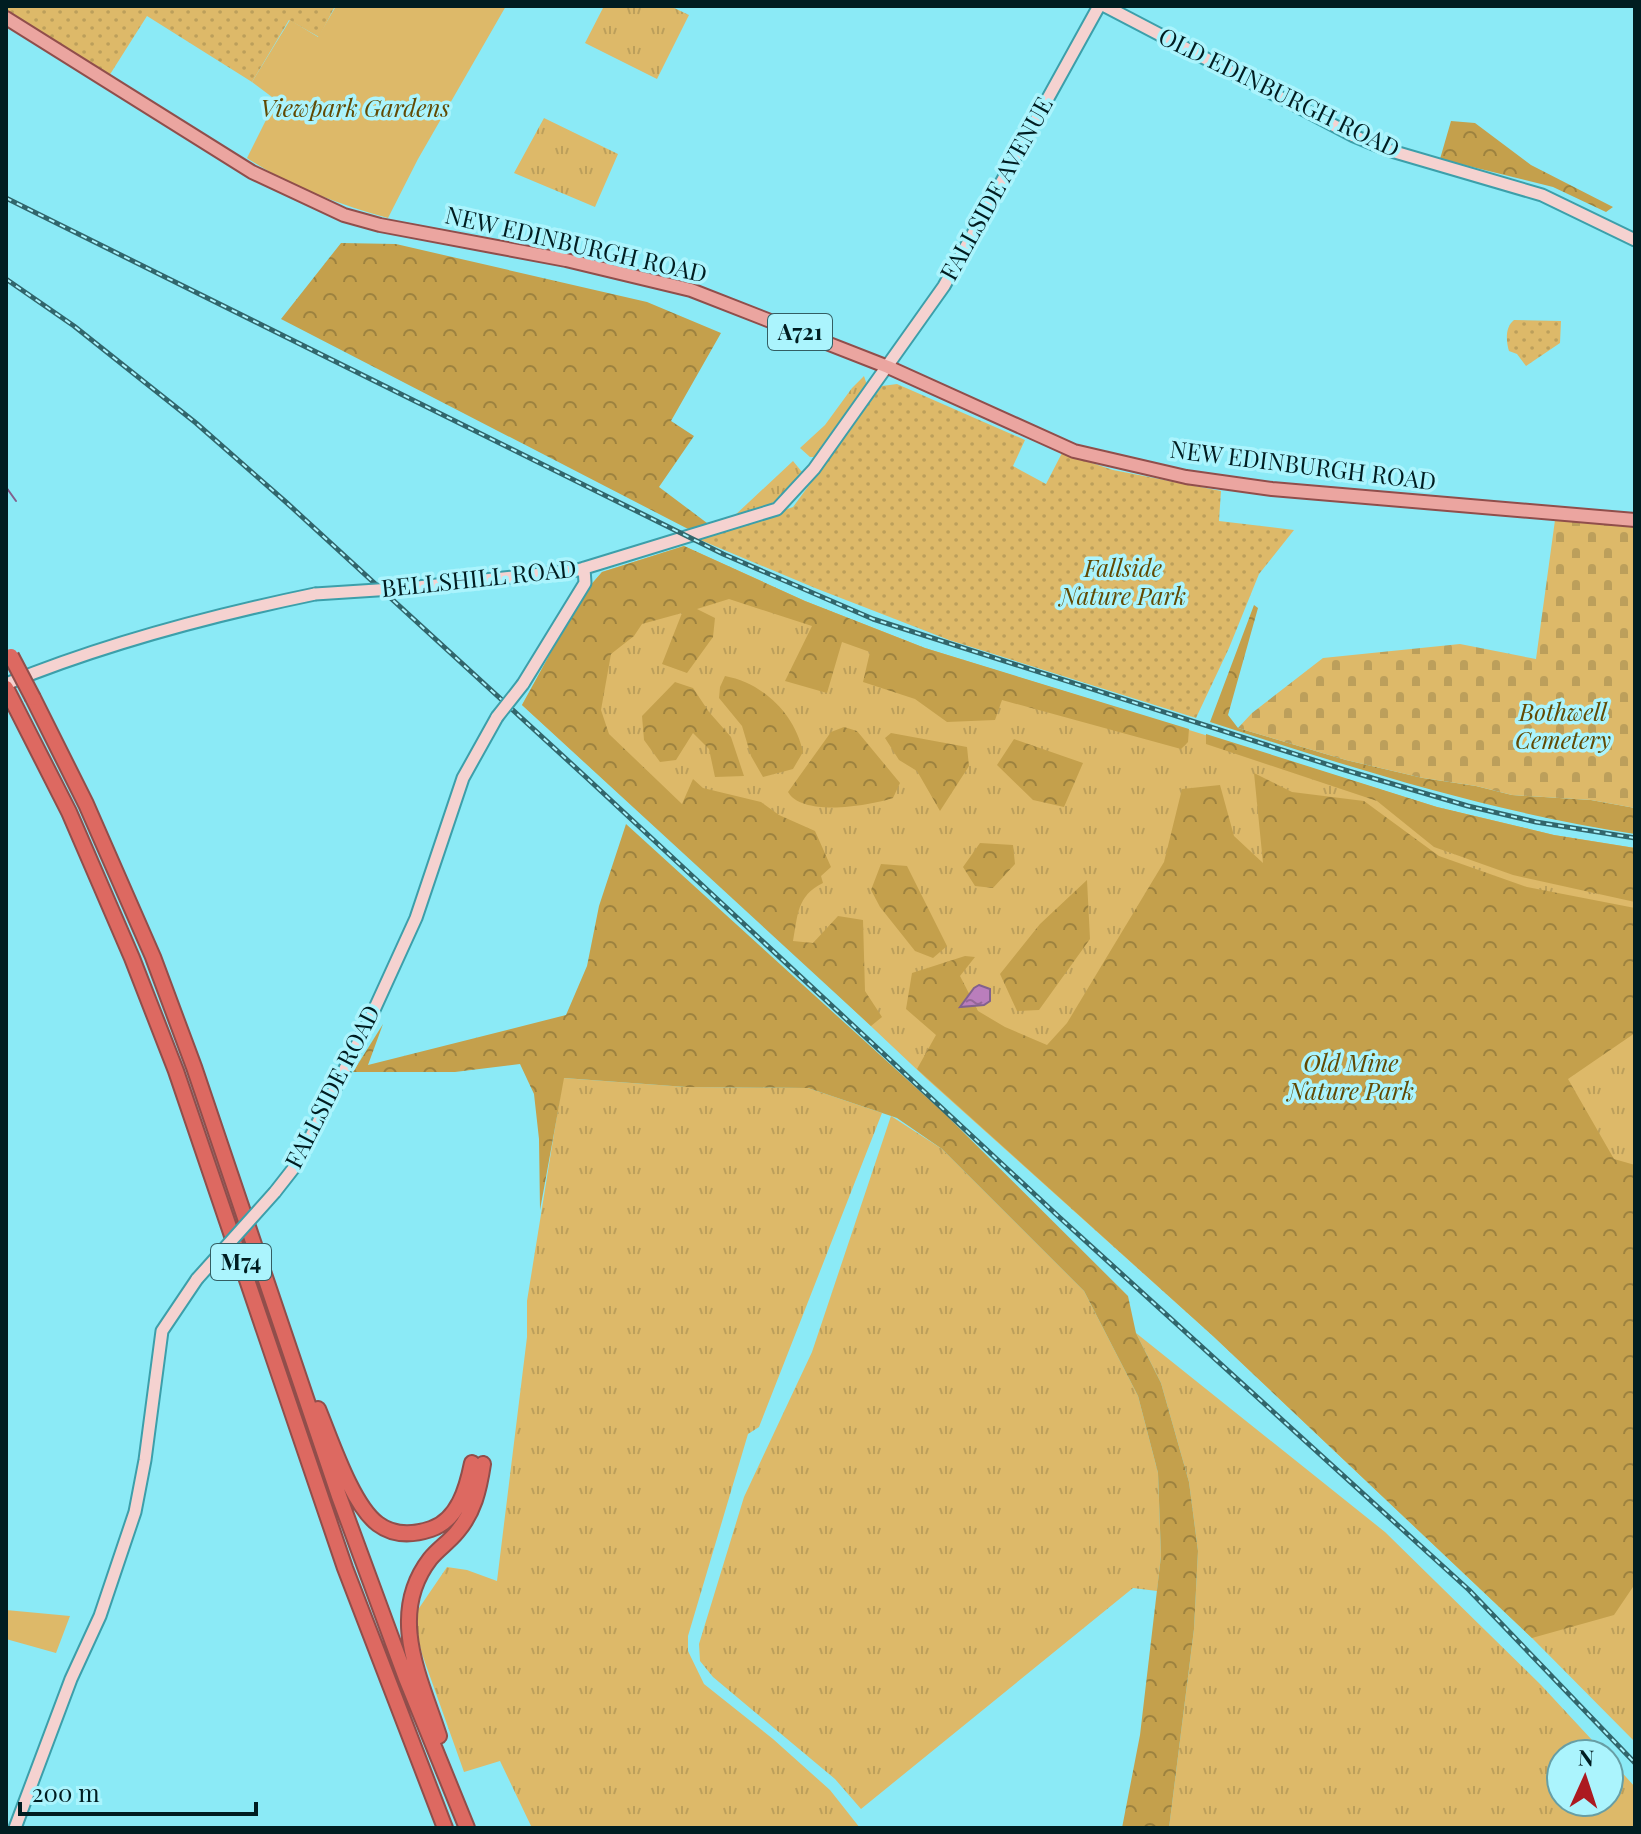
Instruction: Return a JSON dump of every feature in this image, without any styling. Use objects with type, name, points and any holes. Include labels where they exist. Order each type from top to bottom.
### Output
[{"type":"highway","name":"M74","points":[[8,652],[86,804],[153,957],[391,1636],[468,1828]]},
{"type":"highway","name":"M74","points":[[6,686],[69,812],[132,958],[176,1071],[345,1568],[445,1828]]},
{"type":"highway","points":[[271,1298],[356,1497],[377,1524],[397,1533],[416,1534],[438,1527],[458,1507],[478,1464],[474,1507],[457,1532],[431,1558],[413,1587],[407,1617],[411,1649],[468,1828]]},
{"type":"main road","name":"NEW EDINBURGH ROAD","points":[[6,18],[252,172],[344,215],[380,225],[566,260],[691,290],[888,367],[1074,451],[1186,477],[1298,491],[1635,520]]},
{"type":"street","name":"OLD EDINBURGH ROAD","points":[[1102,6],[1365,141],[1421,161],[1542,195],[1635,240]]},
{"type":"street","name":"FALLSIDE AVENUE","points":[[888,367],[944,286],[1102,6]]},
{"type":"street","name":"BELLSHILL ROAD","points":[[6,686],[55,664],[156,632],[315,594],[408,588],[584,568],[777,509],[814,469],[888,367]]},
{"type":"street","name":"FALLSIDE ROAD","points":[[15,1828],[71,1679],[100,1616],[135,1512],[162,1331],[197,1279],[275,1192],[301,1156],[369,1021],[416,918],[463,778],[497,717],[523,684],[585,583],[584,568]]},
{"type":"green space","points":[[6,6],[382,6],[334,8],[319,37],[289,20],[252,82],[147,16],[109,76],[46,40],[6,12]]},
{"type":"green space","name":"Viewpark Gardens","points":[[336,6],[506,6],[418,159],[388,218],[315,194],[247,158],[276,100],[252,82],[290,20],[318,37]]},
{"type":"green space","points":[[604,6],[670,6],[689,15],[657,79],[585,43]]},
{"type":"green space","points":[[544,118],[618,154],[595,207],[514,173]]},
{"type":"green space","points":[[1451,121],[1475,123],[1531,165],[1613,207],[1606,212],[1553,187],[1440,159]]},
{"type":"green space","points":[[341,243],[396,244],[647,302],[721,333],[671,421],[694,436],[659,487],[707,523],[690,530],[281,319]]},
{"type":"green space","points":[[1514,320],[1561,321],[1560,343],[1526,366],[1517,354],[1509,351],[1507,334]]},
{"type":"green space","points":[[864,376],[868,388],[821,450],[815,457],[810,457],[800,448],[825,425]]},
{"type":"green space","name":"Fallside Nature Park","points":[[897,384],[1025,440],[1013,466],[1046,484],[1062,453],[1113,470],[1221,491],[1219,521],[1294,530],[1259,574],[1196,718],[949,640],[698,539],[793,507],[882,386]]},
{"type":"green space","points":[[793,461],[802,472],[791,490],[774,502],[733,517]]},
{"type":"green space","name":"Bothwell Cemetery","points":[[1555,520],[1635,527],[1635,808],[1591,800],[1512,795],[1423,778],[1346,760],[1238,728],[1252,713],[1323,658],[1460,644],[1536,659]]},
{"type":"green space","name":"Old Mine Nature Park","points":[[684,546],[805,601],[925,648],[1437,807],[1554,835],[1635,848],[1635,1742],[1532,1638],[1213,1336],[928,1080],[522,705],[583,594],[602,572]]},
{"type":"green space","points":[[684,546],[805,601],[925,648],[1189,729],[1188,742],[1181,749],[1002,700],[995,720],[947,722],[915,699],[863,682],[870,652],[842,642],[827,693],[785,681],[812,626],[729,599],[697,609],[715,618],[713,637],[687,673],[662,664],[682,613],[642,624],[634,636],[611,654],[601,710],[609,734],[682,804],[693,779],[703,788],[761,802],[779,815],[815,831],[831,867],[821,876],[823,883],[803,900],[793,941],[813,943],[838,916],[863,920],[865,991],[882,1017],[871,1026],[522,705],[583,594],[602,572]]},
{"type":"green space","points":[[1254,605],[1258,608],[1228,715],[1238,728],[1346,760],[1423,778],[1512,795],[1591,800],[1635,808],[1635,834],[1473,801],[1210,722]]},
{"type":"green space","points":[[725,676],[752,685],[785,713],[803,752],[793,769],[763,777],[751,756],[742,726],[719,698]]},
{"type":"green space","points":[[675,682],[693,688],[731,737],[744,776],[715,777],[709,749],[693,733],[676,760],[660,762],[644,740],[642,716]]},
{"type":"green space","points":[[844,727],[857,731],[900,783],[893,798],[837,807],[807,805],[796,800],[788,792],[831,732]]},
{"type":"green space","points":[[891,733],[967,747],[969,766],[940,811],[917,771],[899,760],[885,738]]},
{"type":"green space","points":[[1206,734],[1437,807],[1554,835],[1635,848],[1635,902],[1513,875],[1434,847],[1377,801],[1206,744]]},
{"type":"green space","points":[[1014,739],[1083,763],[1064,807],[1033,800],[997,765]]},
{"type":"green space","name":"Old Mine Nature Park","points":[[1254,773],[1292,792],[1364,801],[1439,856],[1527,887],[1635,908],[1635,1033],[1568,1079],[1614,1159],[1635,1165],[1635,1584],[1614,1615],[1532,1638],[1213,1336],[917,1069],[936,1035],[906,1009],[912,973],[965,956],[975,957],[960,976],[978,1011],[1005,1027],[1047,1045],[1067,1023],[1164,862],[1182,789],[1220,785],[1234,836],[1263,863]]},
{"type":"green space","points":[[626,824],[945,1114],[1128,1296],[1136,1333],[1161,1383],[1189,1482],[1198,1551],[1194,1629],[1169,1828],[1122,1828],[1140,1735],[1161,1556],[1158,1473],[1138,1396],[1084,1291],[942,1149],[897,1118],[808,1088],[686,1087],[564,1078],[540,1210],[539,1139],[534,1094],[520,1064],[455,1072],[353,1072],[383,1024],[368,1065],[566,1015],[587,966],[599,906]]},
{"type":"green space","points":[[980,843],[1013,845],[1015,864],[993,888],[975,886],[963,867]]},
{"type":"green space","points":[[881,864],[907,866],[947,946],[933,958],[915,951],[880,907],[871,890]]},
{"type":"green space","points":[[1087,880],[1090,939],[1039,1010],[1017,1011],[1000,974],[1040,924]]},
{"type":"green space","points":[[563,1078],[686,1087],[808,1088],[882,1113],[759,1427],[748,1434],[688,1636],[688,1651],[704,1684],[830,1790],[860,1828],[532,1828],[500,1761],[464,1772],[422,1654],[413,1617],[447,1567],[467,1570],[497,1581],[527,1337],[527,1301]]},
{"type":"green space","points":[[891,1116],[942,1149],[1084,1291],[1138,1396],[1158,1473],[1161,1556],[1157,1591],[1133,1588],[861,1809],[835,1779],[713,1677],[700,1661],[699,1644],[744,1497],[812,1352]]},
{"type":"green space","points":[[1136,1333],[1385,1532],[1541,1685],[1590,1738],[1545,1738],[1545,1818],[1625,1818],[1625,1776],[1635,1787],[1635,1828],[1169,1828],[1194,1629],[1198,1551],[1189,1482],[1161,1383]]},
{"type":"green space","points":[[6,1610],[70,1616],[56,1653],[6,1639]]},
{"type":"water","points":[[979,985],[990,989],[990,1001],[984,1005],[960,1007],[974,988]]},
{"type":"waterway","points":[[6,487],[16,501]]},
{"type":"railway","points":[[6,198],[723,554],[873,619],[1345,770],[1468,806],[1536,822],[1635,838]]},
{"type":"railway","points":[[6,279],[74,326],[196,423],[287,503],[1058,1216],[1469,1590],[1635,1763]]}]
